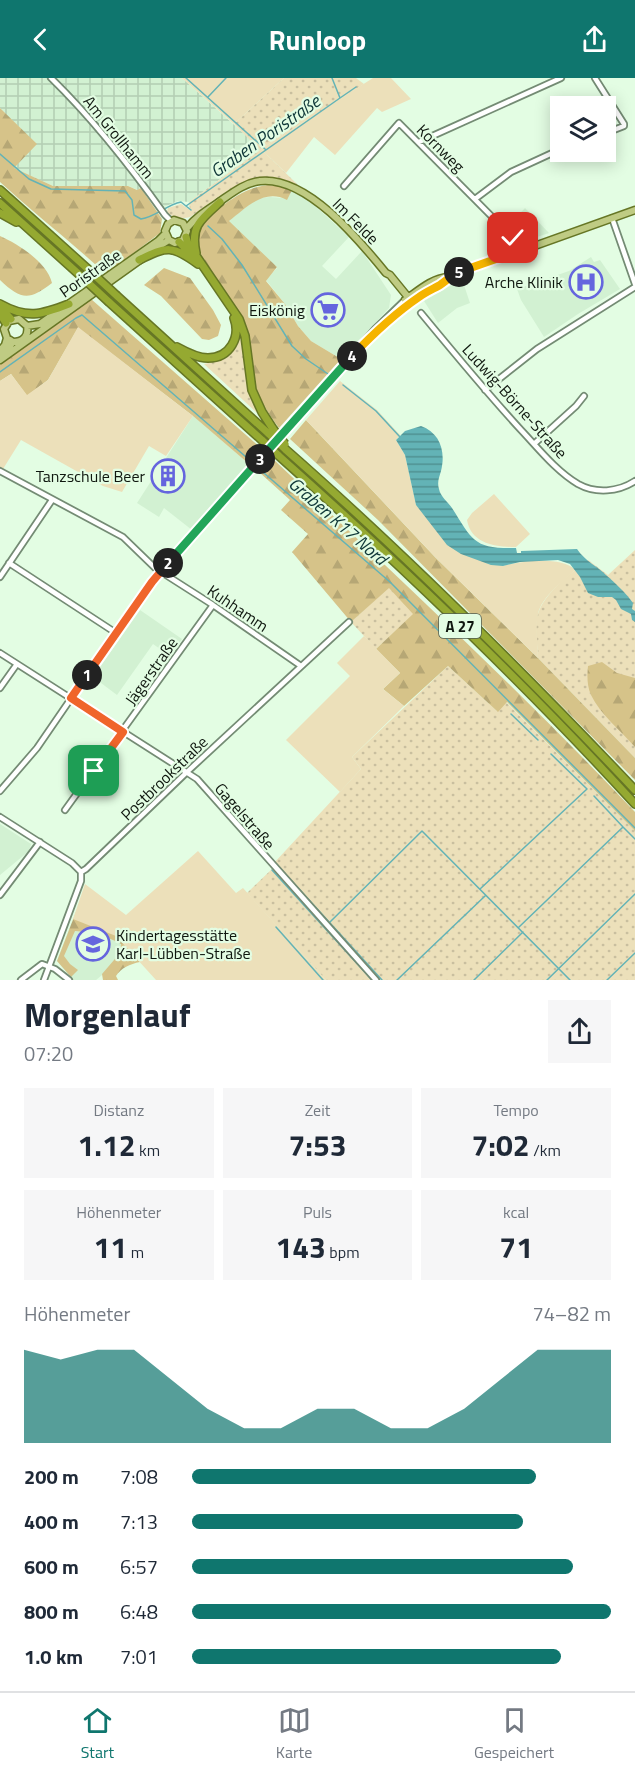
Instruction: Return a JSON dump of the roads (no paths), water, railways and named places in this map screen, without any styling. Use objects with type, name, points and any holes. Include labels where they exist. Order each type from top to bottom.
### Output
[{"type":"highway","points":[[0,190],[164,339],[271,431]]},
{"type":"highway","points":[[164,339],[184,351],[209,358],[221,356],[227,352],[235,339],[237,333],[233,315],[198,261],[193,237],[200,222],[220,202]]},
{"type":"highway","name":"A 27","points":[[0,203],[338,509],[528,692],[635,804]]},
{"type":"highway","points":[[0,213],[41,240]]},
{"type":"highway","points":[[182,240],[239,319],[245,336],[252,390],[271,431]]},
{"type":"highway","points":[[139,260],[159,250],[172,248],[198,261]]},
{"type":"highway","points":[[0,306],[33,315],[69,304]]},
{"type":"highway","points":[[0,306],[9,321]]},
{"type":"highway","points":[[0,314],[9,321]]},
{"type":"highway","name":"A 27","points":[[271,431],[513,665],[635,790]]},
{"type":"main road","name":"Im Felde","points":[[220,202],[246,185],[260,181],[277,181],[304,192],[362,244],[386,273],[387,278],[408,301]]},
{"type":"main road","points":[[185,225],[178,220],[170,222],[167,237],[182,240],[185,225],[220,202]]},
{"type":"main road","points":[[408,301],[443,284],[448,277],[635,210]]},
{"type":"main road","name":"Poristraße","points":[[0,359],[54,323],[167,237]]},
{"type":"main road","name":"Poristraße","points":[[0,351],[10,340],[22,340],[27,329],[39,324],[167,237]]},
{"type":"main road","points":[[9,321],[22,320],[27,329]]},
{"type":"main road","name":"Poristraße","points":[[9,321],[4,329],[10,340]]},
{"type":"main road","name":"Poristraße","points":[[27,329],[54,323]]},
{"type":"main road","name":"Poristraße","points":[[0,359],[10,340]]},
{"type":"street","name":"Am Grollhamm","points":[[51,78],[124,158],[170,222]]},
{"type":"street","points":[[419,142],[561,78]]},
{"type":"street","points":[[595,78],[606,96]]},
{"type":"street","points":[[616,111],[624,126],[616,129]]},
{"type":"street","name":"Kornweg","points":[[344,186],[399,123],[524,249]]},
{"type":"street","points":[[476,199],[511,172],[550,154]]},
{"type":"street","points":[[485,390],[537,349],[635,285],[612,218]]},
{"type":"street","points":[[0,791],[37,748],[160,571],[374,333],[408,301]]},
{"type":"street","name":"Ludwig-Börne-Straße","points":[[421,314],[534,444],[570,478],[590,489],[612,490],[635,481]]},
{"type":"street","points":[[534,444],[584,396]]},
{"type":"street","name":"Kuhhamm","points":[[0,471],[123,537],[160,571],[301,666]]},
{"type":"street","points":[[0,480],[6,474]]},
{"type":"street","points":[[0,577],[52,500]]},
{"type":"street","points":[[9,563],[116,633]]},
{"type":"street","name":"Jägerstraße","points":[[65,810],[213,605]]},
{"type":"street","name":"Postbrookstraße","points":[[81,872],[349,622]]},
{"type":"street","name":"Gagelstraße","points":[[0,653],[197,779],[376,980]]},
{"type":"street","points":[[0,688],[17,664]]},
{"type":"street","points":[[0,817],[72,863],[81,872],[81,881],[44,980]]},
{"type":"street","points":[[0,895],[39,842]]},
{"type":"street","points":[[21,980],[42,964],[69,980]]},
{"type":"water","points":[[421,426],[433,433],[442,450],[438,487],[442,497],[476,541],[491,547],[516,548],[517,553],[577,549],[630,599],[633,603],[632,609],[635,611],[635,622],[631,614],[621,609],[612,597],[598,597],[588,593],[570,564],[558,560],[520,562],[503,566],[491,565],[461,554],[447,545],[416,505],[405,455],[396,440],[405,431]]},
{"type":"waterway","points":[[186,78],[265,149]]},
{"type":"waterway","points":[[208,97],[226,78]]},
{"type":"waterway","name":"Graben Poristraße","points":[[186,206],[340,98],[332,78]]},
{"type":"waterway","points":[[340,98],[356,87]]},
{"type":"waterway","points":[[0,154],[29,179],[51,189],[125,191],[132,200],[134,215],[141,219],[181,202],[191,210]]},
{"type":"waterway","points":[[208,226],[222,239],[242,265],[292,346],[331,376]]},
{"type":"waterway","name":"Graben K17 Nord","points":[[0,372],[82,315],[253,463]]},
{"type":"waterway","points":[[343,385],[376,411],[400,437]]},
{"type":"waterway","name":"Graben K17 Nord","points":[[257,467],[390,582],[635,828]]},
{"type":"waterway","points":[[511,714],[538,740]]},
{"type":"waterway","points":[[480,889],[587,789],[551,754]]},
{"type":"waterway","points":[[519,927],[623,827],[594,796]]},
{"type":"waterway","points":[[623,827],[635,839]]},
{"type":"waterway","points":[[330,922],[422,831],[570,980]]},
{"type":"waterway","points":[[278,866],[382,980]]},
{"type":"waterway","points":[[272,870],[372,980]]},
{"type":"waterway","points":[[547,980],[635,894]]},
{"type":"waterway","points":[[397,980],[485,896]]},
{"type":"waterway","points":[[276,927],[323,980]]},
{"type":"waterway","points":[[474,980],[523,932]]},
{"type":"waterway","points":[[607,980],[635,953]]},
{"type":"place","name":"Arche Klinik","points":[[586,282]]},
{"type":"place","name":"Eiskönig","points":[[328,310]]},
{"type":"place","name":"Tanzschule Beer","points":[[168,476]]},
{"type":"place","name":"Kindertagesstätte Karl-Lübben-Straße","points":[[93,944]]}]
